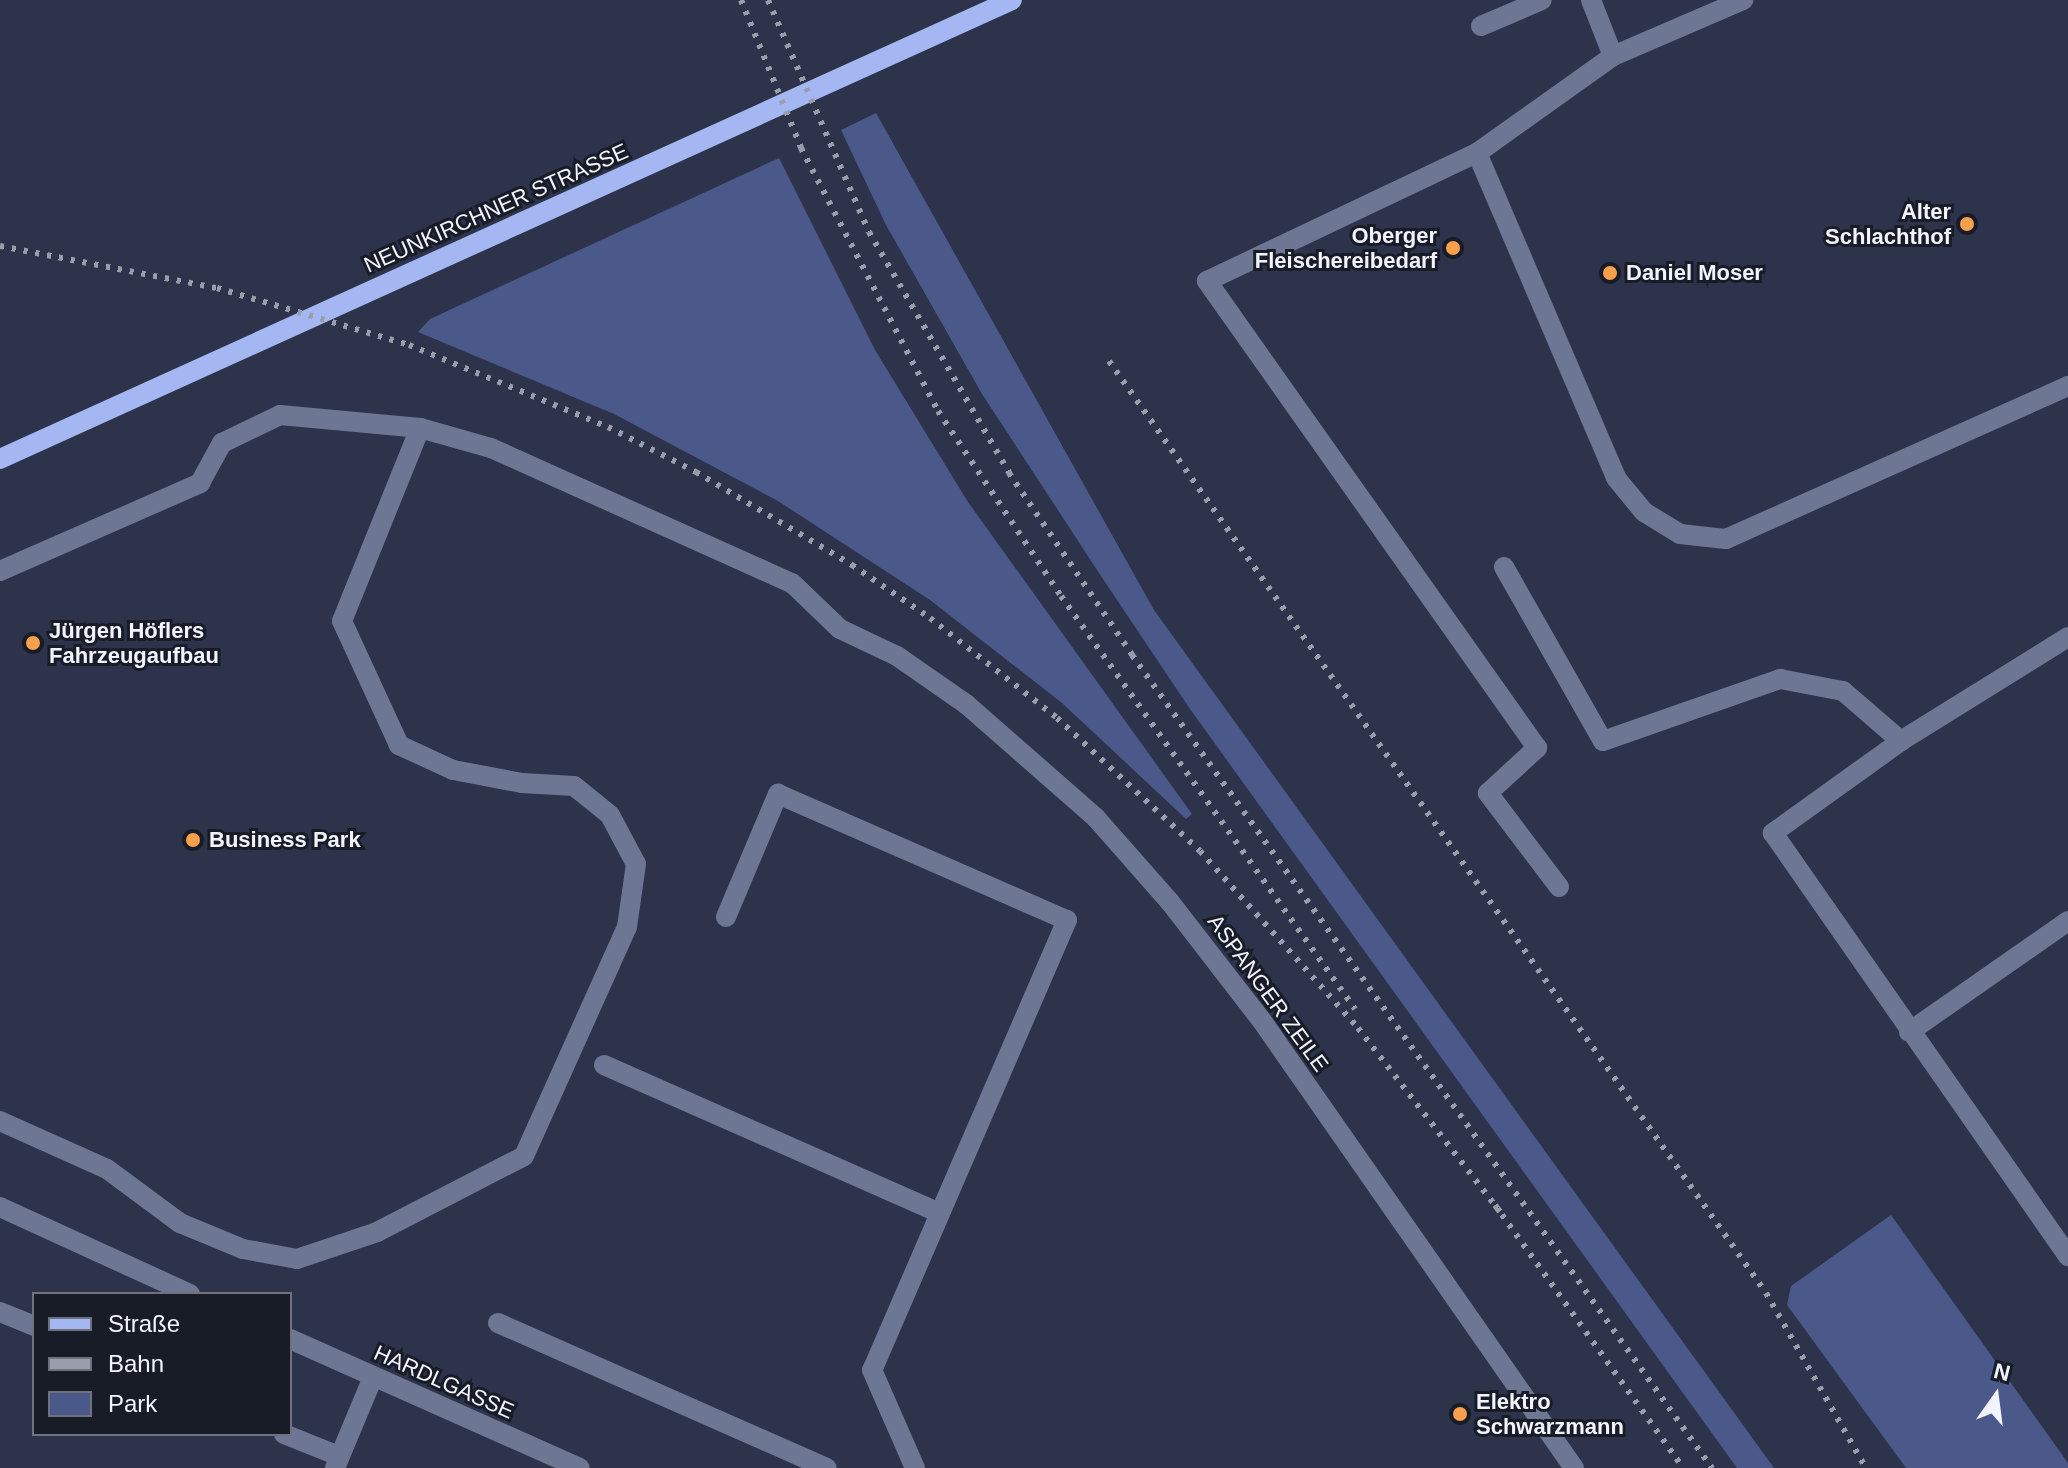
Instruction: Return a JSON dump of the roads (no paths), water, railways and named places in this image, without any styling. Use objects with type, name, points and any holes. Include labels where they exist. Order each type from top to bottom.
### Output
[{"type":"main road","name":"NEUNKIRCHNER STRASSE","points":[[0,459],[1012,0]]},
{"type":"street","points":[[1481,26],[1542,0]]},
{"type":"street","points":[[1591,0],[1613,56]]},
{"type":"street","points":[[1559,887],[1488,793],[1537,748],[1207,281],[1477,153],[1613,56],[1743,0]]},
{"type":"street","points":[[1477,153],[1616,478],[1644,512],[1680,534],[1726,539],[2068,386]]},
{"type":"street","name":"ASPANGER ZEILE","points":[[0,571],[200,483],[222,443],[280,415],[420,428],[491,448],[792,583],[840,629],[897,656],[1031,756],[1096,818],[1170,902],[1262,1021],[1574,1468]]},
{"type":"street","points":[[0,1121],[107,1169],[180,1223],[243,1249],[297,1259],[377,1232],[524,1156],[627,927],[636,864],[610,815],[574,786],[522,783],[453,770],[399,745],[342,621],[420,428]]},
{"type":"street","points":[[1504,567],[1603,741],[1780,679],[1843,691],[1901,741]]},
{"type":"street","points":[[2068,637],[1901,741],[1773,833],[2068,1256]]},
{"type":"street","points":[[726,917],[778,794],[1067,920],[872,1370],[915,1468]]},
{"type":"street","points":[[1909,1032],[2068,921]]},
{"type":"street","points":[[604,1065],[939,1213]]},
{"type":"street","points":[[0,1207],[186,1292]]},
{"type":"street","points":[[0,1312],[32,1325]]},
{"type":"street","points":[[498,1323],[826,1468]]},
{"type":"street","name":"HARDLGASSE","points":[[292,1340],[580,1468]]},
{"type":"street","points":[[288,1436],[337,1462],[373,1377]]},
{"type":"railway","points":[[741,0],[801,148],[938,411],[1061,596],[1355,1009]]},
{"type":"railway","points":[[768,0],[869,232],[1009,473],[1132,655],[1712,1468]]},
{"type":"railway","points":[[0,246],[217,288],[409,345],[608,427],[696,472],[852,565],[930,618],[1057,718],[1200,851],[1358,1028],[1500,1212]]},
{"type":"railway","points":[[1109,361],[1766,1293],[1866,1468]]},
{"type":"railway","points":[[1495,1205],[1683,1468]]},
{"type":"place","name":"Alter Schlachthof","points":[[1967,224]]},
{"type":"place","name":"Oberger Fleischereibedarf","points":[[1453,248]]},
{"type":"place","name":"Daniel Moser","points":[[1610,273]]},
{"type":"place","name":"Jürgen Höflers Fahrzeugaufbau","points":[[33,643]]},
{"type":"place","name":"Business Park","points":[[193,840]]},
{"type":"place","name":"Elektro Schwarzmann","points":[[1460,1414]]}]
